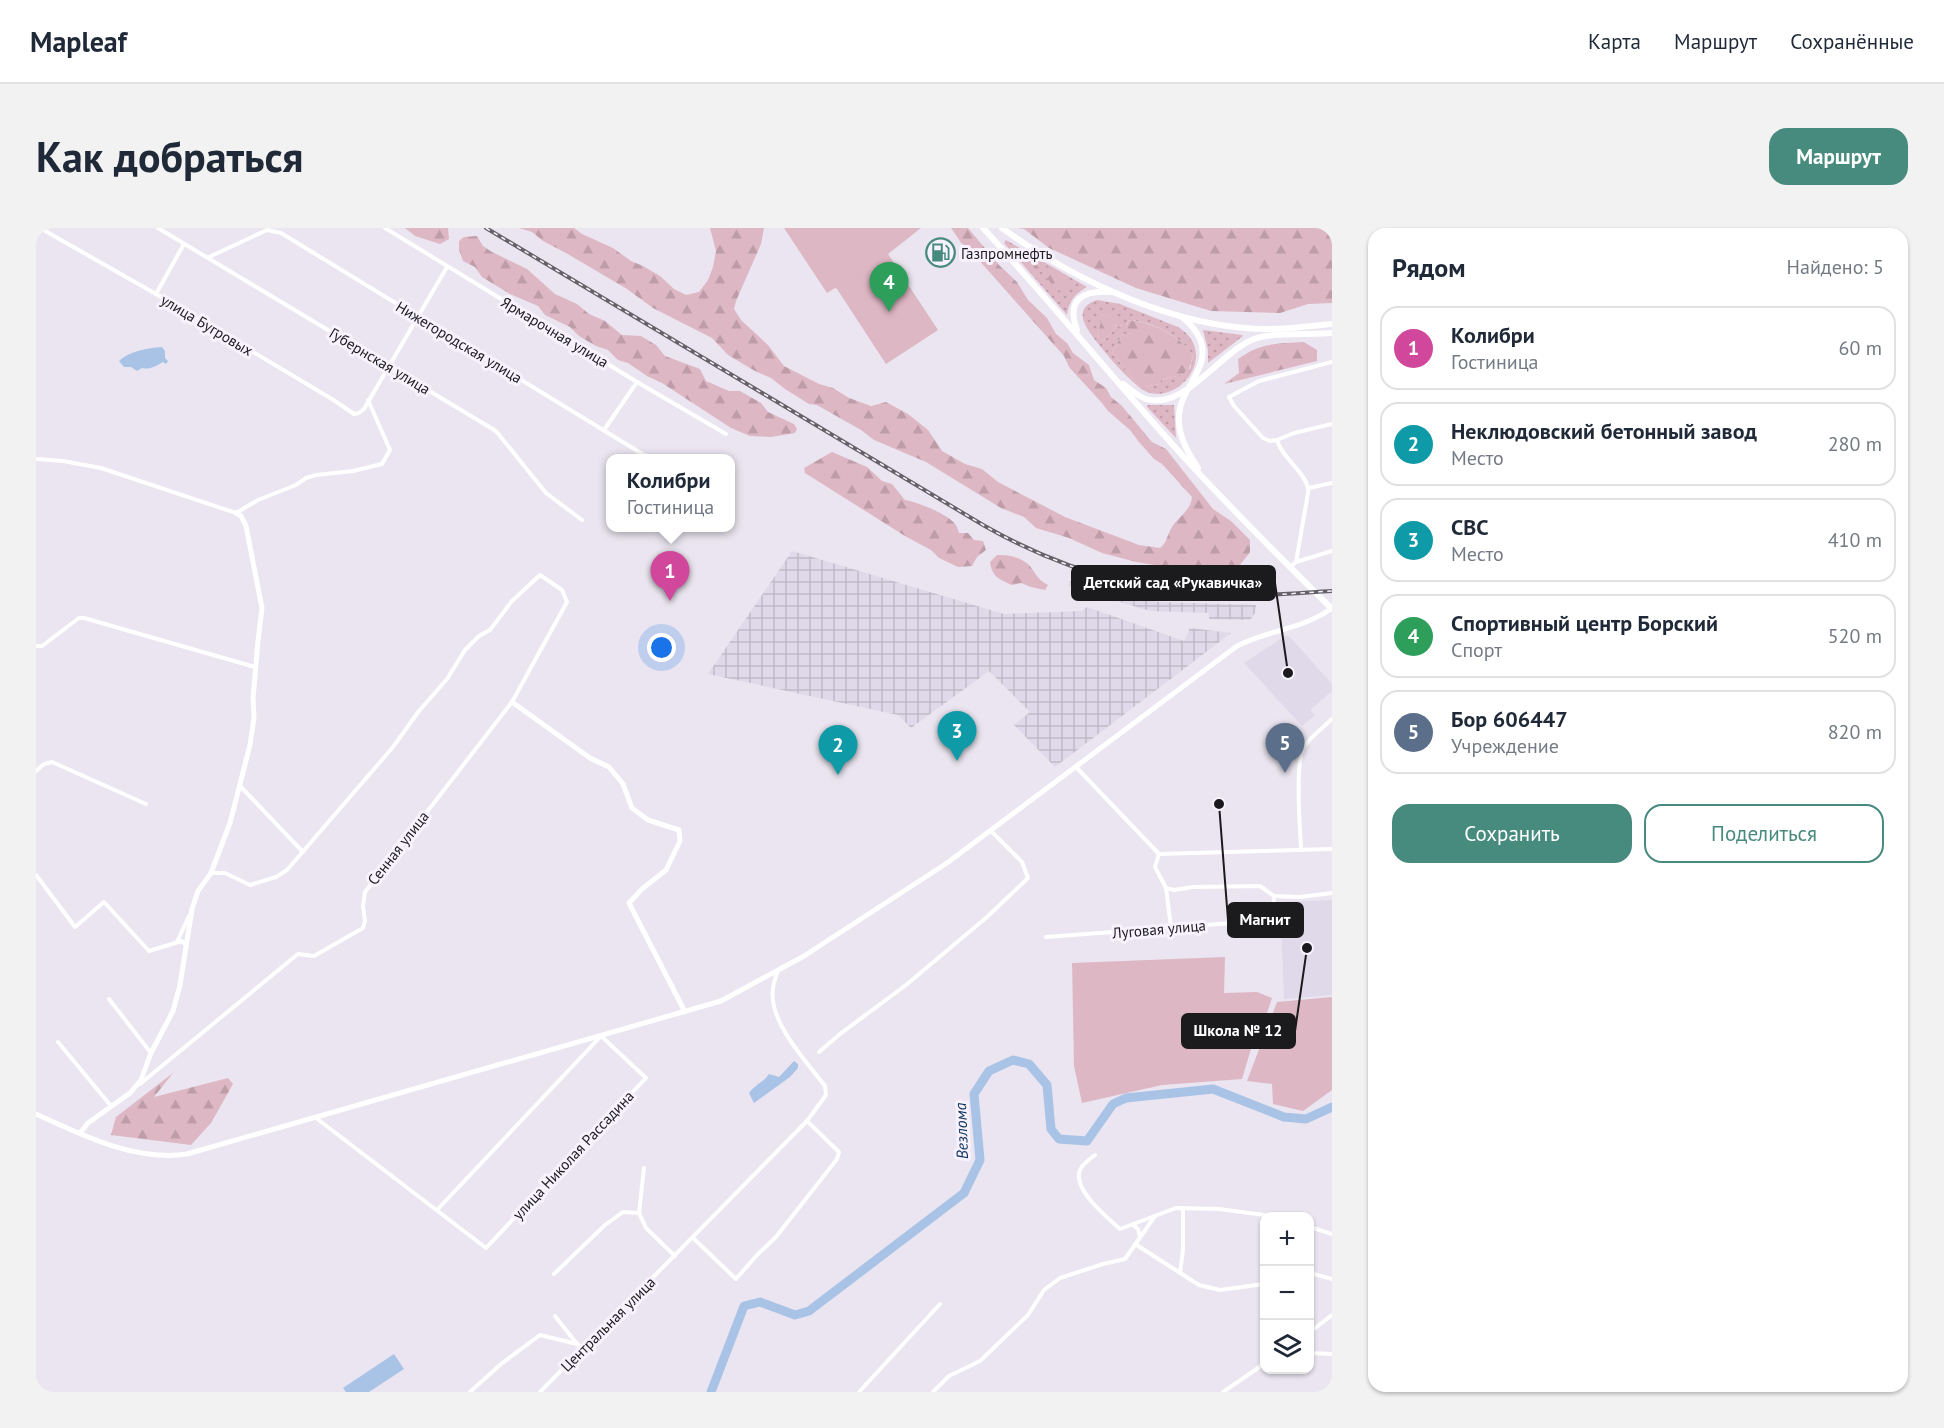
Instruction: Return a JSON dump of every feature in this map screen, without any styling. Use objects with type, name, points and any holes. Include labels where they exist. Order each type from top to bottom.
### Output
[{"type":"main road","points":[[983,228],[1206,481],[1332,608]]},
{"type":"main road","points":[[1002,228],[1038,253],[1065,268],[1114,292],[1178,315],[1220,325],[1247,328],[1332,324]]},
{"type":"main road","points":[[1078,335],[1073,314],[1077,301],[1089,292],[1114,292]]},
{"type":"main road","points":[[1178,315],[1194,328],[1202,345],[1203,359],[1180,407],[1181,434],[1187,452],[1206,481]]},
{"type":"main road","points":[[1115,378],[1146,399],[1173,398],[1254,339],[1266,336],[1332,333]]},
{"type":"street","name":"улица Бугровых","points":[[40,228],[156,294],[354,414],[364,409],[368,400]]},
{"type":"street","name":"Губернская улица","points":[[158,228],[496,431],[546,493],[582,520]]},
{"type":"street","name":"Ярмарочная улица","points":[[385,228],[726,434]]},
{"type":"street","name":"Нижегородская улица","points":[[209,257],[267,231],[280,232],[642,454]]},
{"type":"street","points":[[156,294],[184,244]]},
{"type":"street","points":[[236,513],[306,478],[382,464],[390,450],[368,400],[447,267]]},
{"type":"street","points":[[1332,362],[1259,381],[1229,397],[1234,406],[1263,438],[1270,441],[1332,424]]},
{"type":"street","points":[[604,430],[637,382]]},
{"type":"street","points":[[1277,440],[1283,454],[1309,488],[1296,562]]},
{"type":"street","points":[[36,459],[101,468],[236,513],[245,521],[262,604],[250,745],[230,823],[211,873],[198,891],[176,943]]},
{"type":"street","points":[[1309,488],[1332,483]]},
{"type":"street","points":[[1290,567],[1296,562],[1332,551]]},
{"type":"street","name":"Сенная улица","points":[[136,1087],[298,954],[314,956],[363,928],[365,921],[363,906],[365,892],[369,885],[512,702],[567,602],[562,591],[540,575],[512,601],[490,630],[479,636],[465,650],[447,679],[419,711],[393,747],[303,852]]},
{"type":"street","points":[[36,1114],[80,1133],[139,1152],[177,1155],[213,1148],[721,1001],[779,969],[947,863],[1237,646],[1252,639],[1312,621],[1332,608]]},
{"type":"street","points":[[36,646],[42,646],[79,618],[84,618],[256,668]]},
{"type":"street","points":[[512,702],[590,758],[609,767],[623,784],[632,808],[648,820],[679,830],[680,841],[666,870],[629,903],[685,1012]]},
{"type":"street","points":[[1301,848],[1301,755],[1310,739],[1332,719]]},
{"type":"street","points":[[36,771],[44,764],[52,762],[146,804]]},
{"type":"street","points":[[1076,767],[1159,854],[1301,848],[1332,849]]},
{"type":"street","points":[[211,873],[221,872],[246,884],[255,884],[292,867],[303,852],[240,786]]},
{"type":"street","points":[[819,1052],[906,985],[987,917],[1028,878],[1022,862],[991,831]]},
{"type":"street","points":[[1159,854],[1155,867],[1166,888],[1171,927]]},
{"type":"street","points":[[36,875],[42,886],[75,927],[104,902],[149,951],[182,941],[186,945]]},
{"type":"street","points":[[1166,888],[1174,890],[1193,887],[1260,886],[1274,896],[1300,897],[1332,893]]},
{"type":"street","name":"Луговая улица","points":[[1046,938],[1273,920],[1274,896]]},
{"type":"street","points":[[80,1133],[88,1123],[136,1087],[145,1071],[151,1053],[173,1011],[180,985],[192,909]]},
{"type":"street","name":"Центральная улица","points":[[540,1392],[807,1121],[826,1095],[826,1089],[789,1039],[775,1011],[772,989],[779,969]]},
{"type":"street","points":[[109,999],[151,1053]]},
{"type":"street","name":"улица Николая Рассадина","points":[[315,1117],[486,1248],[646,1078],[601,1036],[437,1210]]},
{"type":"street","points":[[58,1042],[112,1107]]},
{"type":"street","points":[[693,1238],[736,1279],[776,1237],[837,1159],[839,1152],[807,1121]]},
{"type":"street","points":[[1095,1155],[1080,1169],[1078,1178],[1088,1199],[1120,1229],[1168,1210],[1183,1208],[1260,1214]]},
{"type":"street","points":[[644,1168],[639,1213],[646,1228],[675,1256]]},
{"type":"street","points":[[1180,1273],[1183,1250],[1183,1208]]},
{"type":"street","points":[[554,1274],[605,1225],[623,1212],[639,1213]]},
{"type":"street","points":[[933,1392],[949,1376],[980,1361],[1028,1315],[1044,1290],[1060,1278],[1125,1259],[1155,1216]]},
{"type":"street","points":[[1133,1225],[1138,1229],[1140,1238]]},
{"type":"street","points":[[1314,1228],[1332,1234]]},
{"type":"street","points":[[1135,1244],[1199,1285],[1220,1290],[1260,1285]]},
{"type":"street","points":[[1314,1274],[1332,1279]]},
{"type":"street","points":[[858,1392],[940,1304]]},
{"type":"street","points":[[1314,1329],[1332,1315]]},
{"type":"street","points":[[555,1316],[577,1344]]},
{"type":"street","points":[[470,1392],[501,1364],[540,1335],[577,1344],[584,1348]]},
{"type":"street","points":[[1314,1353],[1332,1354]]},
{"type":"street","points":[[1223,1392],[1260,1367]]},
{"type":"shaded area","points":[[792,551],[1004,614],[1082,611],[1087,607],[1184,641],[1190,628],[1231,633],[1055,767],[1014,725],[1030,712],[989,671],[911,728],[898,715],[708,674]]},
{"type":"shaded area","points":[[1071,580],[1122,595],[1159,602],[1256,605],[1255,613],[1250,620],[1209,619],[1209,613],[1150,611],[1068,586]]},
{"type":"shaded area","points":[[1285,636],[1289,636],[1332,684],[1332,691],[1310,710],[1315,715],[1302,726],[1244,663]]},
{"type":"shaded area","points":[[1332,900],[1332,995],[1284,999],[1280,902]]},
{"type":"green space","points":[[405,228],[448,228],[449,239],[440,244],[415,236]]},
{"type":"green space","points":[[519,228],[574,228],[660,276],[674,289],[686,295],[699,292],[708,280],[713,267],[716,251],[710,228],[764,228],[761,244],[734,309],[741,320],[768,345],[784,366],[819,384],[833,388],[849,398],[871,406],[886,402],[908,414],[928,430],[942,451],[965,464],[982,469],[998,482],[1065,517],[1139,545],[1160,548],[1172,527],[1189,506],[1192,497],[1162,464],[1154,459],[1130,430],[1108,411],[1069,367],[1064,356],[977,258],[973,249],[962,244],[951,228],[968,228],[999,265],[1017,282],[1028,300],[1047,318],[1056,334],[1067,343],[1073,353],[1089,365],[1094,380],[1106,388],[1111,397],[1122,406],[1152,442],[1166,449],[1213,509],[1231,521],[1250,540],[1250,552],[1237,569],[1223,572],[1186,570],[1136,562],[1102,553],[1069,538],[1036,528],[1024,517],[1001,508],[926,462],[874,440],[817,405],[809,404],[771,378],[728,355],[712,338],[653,308],[627,289],[543,241],[532,232]]},
{"type":"green space","points":[[784,228],[921,228],[888,254],[938,330],[886,364],[837,289],[827,293]]},
{"type":"green space","points":[[1018,228],[1332,228],[1332,303],[1308,304],[1280,313],[1211,311],[1136,288],[1049,248],[1024,229]]},
{"type":"green space","points":[[477,236],[483,246],[527,269],[555,294],[605,321],[622,335],[641,336],[656,345],[665,356],[700,369],[706,381],[729,391],[740,391],[761,403],[768,412],[794,424],[797,429],[795,433],[771,437],[750,436],[731,428],[662,383],[628,363],[618,360],[608,350],[596,346],[579,336],[570,327],[545,315],[538,306],[510,294],[482,277],[475,267],[463,261],[459,250],[459,241],[464,237]]},
{"type":"green space","points":[[1006,240],[1087,287],[1073,298],[1067,315],[1004,243]]},
{"type":"green space","points":[[1036,265],[1059,274],[1067,280],[1068,286],[1056,291],[1048,279],[1042,276],[1043,272],[1038,272],[1034,268]]},
{"type":"green space","points":[[1097,300],[1120,304],[1178,327],[1190,337],[1195,349],[1195,362],[1191,373],[1183,383],[1160,394],[1147,392],[1140,388],[1159,384],[1161,380],[1184,374],[1186,369],[1190,369],[1193,356],[1174,336],[1147,323],[1129,320],[1126,325],[1140,342],[1130,333],[1122,335],[1112,352],[1140,387],[1133,382],[1087,328],[1083,311],[1085,307]],"holes":[[[1108,314],[1122,325],[1120,327],[1115,323],[1116,327],[1103,341],[1097,336],[1101,321],[1099,317]]]},
{"type":"green space","points":[[1108,314],[1122,324],[1120,327],[1115,324],[1116,327],[1103,341],[1097,336],[1101,321],[1098,317]]},
{"type":"green space","points":[[1129,320],[1156,327],[1182,342],[1193,356],[1189,369],[1184,374],[1161,380],[1159,384],[1140,388],[1112,352],[1122,335],[1130,333],[1135,337],[1126,326]]},
{"type":"green space","points":[[1203,330],[1243,336],[1208,363],[1208,350]]},
{"type":"green space","points":[[1304,342],[1317,350],[1317,361],[1224,384],[1239,373],[1238,359],[1246,353],[1269,345]]},
{"type":"green space","points":[[1147,405],[1174,405],[1176,438],[1147,407]]},
{"type":"green space","points":[[832,452],[867,467],[882,481],[892,484],[905,500],[946,516],[956,525],[959,533],[968,533],[974,540],[983,541],[986,550],[977,557],[972,566],[958,567],[939,558],[931,550],[805,473],[804,468]]},
{"type":"green space","points":[[997,555],[1015,557],[1025,562],[1039,579],[1048,585],[1045,590],[1021,583],[1012,585],[997,577],[992,571],[990,562]]},
{"type":"green space","points":[[1225,957],[1224,993],[1257,992],[1272,998],[1267,1013],[1259,1022],[1242,1079],[1162,1085],[1082,1103],[1074,1066],[1072,963]]},
{"type":"green space","points":[[1332,997],[1332,1090],[1303,1111],[1273,1104],[1272,1084],[1247,1081],[1277,1002]]},
{"type":"green space","points":[[173,1073],[154,1097],[228,1078],[233,1084],[211,1123],[191,1145],[111,1135],[116,1117]]},
{"type":"water","points":[[162,347],[168,361],[166,364],[163,362],[137,371],[131,367],[124,367],[119,361],[133,352]]},
{"type":"water","points":[[794,1061],[798,1064],[798,1068],[790,1077],[754,1103],[749,1093],[751,1090],[769,1074],[779,1077]]},
{"type":"water","points":[[394,1354],[404,1369],[369,1392],[346,1392],[343,1388]]},
{"type":"waterway","name":"Везлома","points":[[711,1392],[744,1306],[760,1302],[795,1315],[809,1311],[964,1193],[980,1160],[974,1094],[989,1071],[1013,1060],[1029,1064],[1047,1085],[1051,1129],[1059,1139],[1087,1141],[1113,1104],[1126,1098],[1213,1089],[1284,1117],[1306,1119],[1332,1107]]},
{"type":"railway","points":[[486,228],[983,525],[1042,554],[1103,576],[1166,590],[1231,596],[1332,591]]},
{"type":"place","name":"Газпромнефть","points":[[940,253]]},
{"type":"place","name":"Спортивный центр Борский","points":[[889,312]]},
{"type":"place","name":"Колибри","points":[[670,601]]},
{"type":"place","name":"Детский сад «Рукавичка»","points":[[1288,673]]},
{"type":"place","name":"СВС","points":[[957,761]]},
{"type":"place","name":"Бор 606447","points":[[1285,773]]},
{"type":"place","name":"Неклюдовский бетонный завод","points":[[838,775]]},
{"type":"place","name":"Магнит","points":[[1219,804]]},
{"type":"place","name":"Школа № 12","points":[[1307,948]]}]
